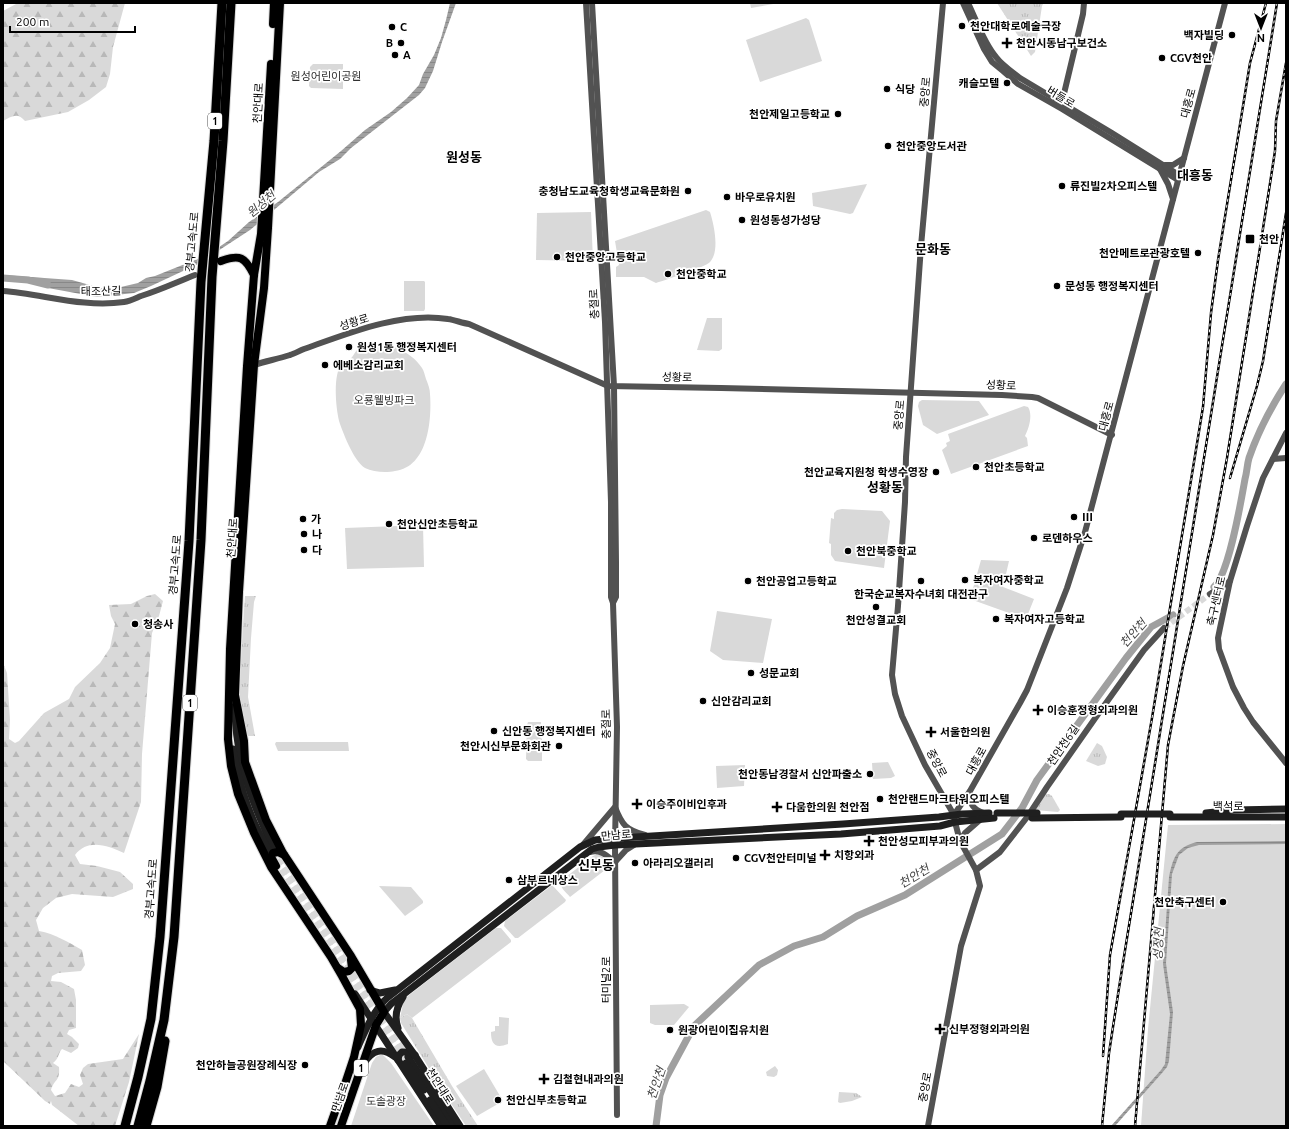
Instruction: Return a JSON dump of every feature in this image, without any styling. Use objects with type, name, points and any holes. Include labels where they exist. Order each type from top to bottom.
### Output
[{"type":"highway","name":"경부고속도로","points":[[125,1126],[138,1078],[151,1019],[160,937],[189,541],[198,278],[204,238],[214,141],[222,3]]},
{"type":"highway","name":"경부고속도로","points":[[138,1126],[164,1020],[174,937],[201,540],[212,277],[223,141],[231,3]]},
{"type":"highway","points":[[146,1126],[156,1087],[165,1040],[174,937]]},
{"type":"main road","name":"천안대로","points":[[274,3],[262,205],[265,224],[264,288],[254,365],[243,530],[235,695],[235,725],[242,768],[254,806],[271,850],[250,813],[241,784],[230,737],[228,709],[236,529],[246,366],[254,275],[265,224],[270,200],[280,3]]},
{"type":"main road","points":[[220,261],[232,256],[241,258],[247,262],[254,275]]},
{"type":"main road","points":[[235,695],[244,741],[245,762],[266,820],[284,855],[350,956],[370,990],[403,1038]]},
{"type":"main road","points":[[228,709],[228,750],[238,794],[254,833],[268,862],[337,967],[359,1006],[361,1025],[354,1056]]},
{"type":"main road","points":[[1198,814],[1234,810],[1286,809]]},
{"type":"main road","name":"백석로","points":[[1170,815],[1286,813]]},
{"type":"main road","points":[[954,819],[990,816],[1035,815],[1170,815]]},
{"type":"main road","name":"백석로","points":[[1170,815],[1190,817],[1286,817]]},
{"type":"main road","points":[[1190,817],[1199,820],[1286,821]]},
{"type":"main road","points":[[920,818],[926,822],[921,828]]},
{"type":"main road","name":"만남로","points":[[615,842],[920,818],[954,819]]},
{"type":"main road","name":"만남로","points":[[382,1008],[404,995],[589,848],[595,840],[638,844],[648,840],[841,834],[940,826],[954,819]]},
{"type":"main road","name":"만남로","points":[[330,1126],[354,1056],[382,1008],[400,987],[580,847],[589,848]]},
{"type":"main road","points":[[284,855],[280,852],[275,852],[271,857],[301,913]]},
{"type":"main road","points":[[337,967],[344,972],[351,971],[352,964],[350,956]]},
{"type":"main road","points":[[342,976],[374,1022],[406,1058],[460,1126]]},
{"type":"main road","points":[[370,990],[383,993],[400,987]]},
{"type":"main road","points":[[404,995],[399,1003],[396,1023],[403,1038],[406,1058],[442,1126]]},
{"type":"main road","name":"만남로","points":[[341,1126],[362,1065],[374,1022]]},
{"type":"main road","points":[[362,1065],[371,1055],[379,1051],[388,1052],[406,1058]]},
{"type":"main road","name":"천안대로","points":[[406,1058],[447,1126]]},
{"type":"main road","name":"천안대로","points":[[406,1058],[453,1126]]},
{"type":"street","name":"충절로","points":[[586,3],[604,306],[611,386]]},
{"type":"street","name":"충절로","points":[[592,3],[611,386],[616,569],[616,597],[613,603],[617,728],[615,842]]},
{"type":"street","name":"중앙로","points":[[928,1126],[962,946],[980,886],[975,868],[960,841],[954,819],[902,716],[895,694],[892,675],[899,599],[905,502],[906,457],[921,246],[943,3]]},
{"type":"street","name":"버들로","points":[[963,3],[984,49],[992,62],[1018,84],[1062,106]]},
{"type":"street","name":"버들로","points":[[968,3],[989,48],[996,58],[1020,78],[1062,106],[1179,177]]},
{"type":"street","points":[[1062,106],[1083,14],[1084,3]]},
{"type":"street","name":"대흥로","points":[[954,819],[1027,690],[1067,588],[1085,532],[1112,435],[1225,3]]},
{"type":"street","points":[[1173,200],[1162,166],[1173,164],[1184,158]]},
{"type":"street","name":"태조산길","points":[[3,291],[21,292],[79,302],[110,303],[126,301],[198,278]]},
{"type":"street","name":"성황로","points":[[254,365],[290,355],[380,324],[408,319],[439,318],[469,324],[611,386],[1002,395],[1032,397],[1048,402],[1112,435]]},
{"type":"street","name":"축구센터로","points":[[1286,433],[1263,478],[1247,526],[1230,581],[1218,638],[1219,649],[1233,687],[1244,708],[1253,722],[1286,763]]},
{"type":"street","points":[[1273,459],[1286,458]]},
{"type":"street","points":[[1210,594],[1230,581]]},
{"type":"street","name":"천안천6길","points":[[975,868],[1000,852],[1028,816],[1144,650],[1164,628]]},
{"type":"street","points":[[970,791],[970,799],[973,806],[980,812],[990,816]]},
{"type":"street","points":[[580,847],[615,807],[624,826],[648,840]]},
{"type":"street","points":[[960,841],[965,833],[975,823],[990,816]]},
{"type":"street","name":"터미널2로","points":[[615,842],[617,1115]]},
{"type":"street","points":[[589,848],[594,851],[604,853],[615,862],[626,850],[638,844]]},
{"type":"green space","points":[[125,3],[113,47],[110,74],[106,87],[89,100],[68,112],[25,121],[20,116],[15,116],[3,121],[3,11],[16,4]]},
{"type":"green space","points":[[750,3],[779,3],[751,8]]},
{"type":"green space","points":[[997,3],[1043,4],[1035,52],[1031,56]]},
{"type":"green space","points":[[806,18],[809,20],[822,61],[760,82],[746,40]]},
{"type":"green space","name":"원성어린이공원","points":[[313,64],[343,64],[343,89],[311,88],[309,86],[310,67]]},
{"type":"green space","points":[[867,184],[853,213],[850,214],[813,206],[812,193]]},
{"type":"green space","points":[[706,210],[710,212],[715,238],[715,251],[710,262],[694,270],[656,283],[644,277],[616,277],[616,267],[619,265],[615,241]]},
{"type":"green space","points":[[591,212],[593,261],[536,260],[537,213]]},
{"type":"green space","points":[[404,281],[425,282],[424,311],[404,311]]},
{"type":"green space","points":[[707,318],[722,318],[722,349],[719,351],[697,350]]},
{"type":"green space","name":"오룡웰빙파크","points":[[370,342],[385,344],[406,352],[423,369],[430,390],[429,429],[426,441],[415,461],[406,468],[395,471],[376,471],[365,468],[361,465],[350,448],[340,424],[336,403],[336,379],[338,372],[340,367],[351,358],[357,350]]},
{"type":"green space","points":[[922,400],[979,401],[989,415],[937,434],[923,425],[918,406],[919,402]]},
{"type":"green space","points":[[1024,406],[1028,407],[1030,414],[1029,425],[1025,436],[1027,438],[1028,446],[951,474],[942,450],[947,446],[946,443],[950,441],[948,434]]},
{"type":"green space","points":[[837,510],[882,511],[890,521],[884,568],[835,561],[831,555],[831,544],[829,543],[831,518],[834,519],[834,513]]},
{"type":"green space","points":[[423,525],[424,567],[347,569],[345,528]]},
{"type":"green space","points":[[981,560],[1009,561],[1003,587],[1034,599],[1026,619],[970,599]]},
{"type":"green space","points":[[155,594],[163,601],[152,633],[142,754],[141,802],[124,853],[105,846],[92,845],[80,850],[75,855],[80,864],[97,866],[120,872],[133,884],[133,889],[113,897],[72,894],[56,898],[43,908],[36,920],[39,931],[56,936],[82,950],[85,965],[81,971],[58,973],[52,976],[51,981],[61,982],[74,989],[76,1000],[76,1028],[69,1030],[67,1034],[79,1044],[78,1048],[71,1053],[62,1049],[57,1059],[53,1063],[59,1067],[58,1078],[51,1090],[55,1096],[65,1093],[71,1084],[79,1087],[83,1084],[80,1075],[83,1068],[88,1064],[123,1059],[139,1034],[129,1082],[115,1126],[79,1126],[52,1105],[51,1101],[50,1104],[45,1101],[3,1061],[3,663],[7,673],[10,720],[9,739],[15,743],[19,741],[44,713],[69,699],[75,687],[100,663],[110,648],[115,624],[111,616],[109,605],[131,604],[147,596]]},
{"type":"green space","points":[[245,596],[256,596],[254,602],[251,638],[248,697],[255,736],[245,736],[239,698]]},
{"type":"green space","points":[[717,611],[772,619],[763,663],[723,660],[710,651]]},
{"type":"green space","points":[[528,722],[541,722],[542,761],[528,761],[526,759]]},
{"type":"green space","points":[[276,742],[348,742],[349,751],[278,751],[275,744]]},
{"type":"green space","points":[[1097,743],[1102,746],[1107,757],[1105,764],[1098,766],[1086,761]]},
{"type":"green space","points":[[888,762],[895,776],[891,778],[873,779],[872,763]]},
{"type":"green space","points":[[745,765],[744,786],[717,788],[716,766]]},
{"type":"green space","points":[[1047,794],[1052,796],[1060,810],[1058,812],[1035,810]]},
{"type":"green space","name":"천안축구센터","points":[[1286,824],[1286,1126],[1141,1126],[1148,1029],[1168,825]]},
{"type":"green space","points":[[597,854],[602,855],[605,859],[605,870],[570,897],[561,885],[562,880]]},
{"type":"green space","points":[[379,886],[411,887],[423,903],[405,916]]},
{"type":"green space","points":[[553,886],[566,900],[565,902],[518,938],[515,938],[504,926],[505,921]]},
{"type":"green space","points":[[496,928],[501,928],[511,942],[412,1018],[407,1014],[400,1018],[404,999]]},
{"type":"green space","points":[[684,1004],[689,1007],[674,1025],[655,1025],[650,1023],[650,1005]]},
{"type":"green space","points":[[407,1014],[412,1018],[452,1086],[478,1126],[466,1126],[446,1096],[401,1023],[400,1018]]},
{"type":"green space","points":[[499,1017],[509,1018],[508,1044],[497,1046],[492,1040],[491,1032],[495,1031],[495,1026],[499,1026]]},
{"type":"green space","name":"도솔광장","points":[[383,1055],[391,1063],[434,1126],[351,1126],[372,1063],[376,1057]]},
{"type":"green space","points":[[775,1066],[778,1070],[777,1075],[774,1077],[767,1076],[766,1072]]},
{"type":"green space","points":[[484,1069],[503,1101],[477,1116],[456,1086]]},
{"type":"green space","points":[[839,1092],[856,1093],[862,1097],[852,1101],[840,1103],[838,1102]]},
{"type":"shaded area","points":[[450,3],[456,3],[433,71],[425,88],[419,95],[351,148],[340,159],[319,172],[250,230],[198,264],[134,293],[97,297],[48,288],[38,281],[3,279],[3,275],[72,280],[104,289],[121,287],[138,283],[146,278],[155,276],[200,258],[213,251],[228,241],[249,222],[278,202],[365,130],[391,112],[407,98],[419,85],[423,74],[434,55],[441,38]]},
{"type":"shaded area","points":[[1286,841],[1286,844],[1199,845],[1188,848],[1179,855],[1172,874],[1166,963],[1173,1012],[1169,1061],[1167,1067],[1115,1126],[1111,1126],[1165,1064],[1170,1014],[1163,964],[1169,877],[1172,864],[1177,854],[1184,847],[1197,842]]},
{"type":"waterway","name":"원성천","points":[[3,278],[28,280],[48,285]]},
{"type":"waterway","name":"천안천","points":[[1214,587],[1225,568],[1237,519],[1249,458],[1265,420],[1286,384]]},
{"type":"waterway","name":"천안천","points":[[656,1126],[660,1095],[666,1078],[694,1026],[759,965],[794,946],[823,937],[857,916],[905,895],[1002,834],[1022,808],[1037,780],[1126,658],[1151,627],[1173,615]]},
{"type":"tunnel","points":[[1164,628],[1210,594]]},
{"type":"tunnel","points":[[274,849],[407,1055]]},
{"type":"tunnel","points":[[275,861],[404,1060]]},
{"type":"railway","points":[[1103,1056],[1110,955],[1152,718],[1203,407],[1211,313],[1218,260],[1250,63],[1266,3]]},
{"type":"railway","points":[[1102,1126],[1109,1053],[1119,988],[1277,3]]},
{"type":"railway","points":[[1135,1126],[1168,745],[1183,666],[1213,535],[1227,458],[1275,151],[1276,121],[1286,63]]},
{"type":"railway","points":[[1230,478],[1263,361],[1286,213]]},
{"type":"place","name":"천안대학로예술극장","points":[[962,26]]},
{"type":"place","name":"C","points":[[392,27]]},
{"type":"place","name":"백자빌딩","points":[[1232,35]]},
{"type":"place","name":"B","points":[[401,43]]},
{"type":"place","name":"천안시동남구보건소","points":[[1007,43]]},
{"type":"place","name":"A","points":[[395,55]]},
{"type":"place","name":"CGV천안","points":[[1162,58]]},
{"type":"place","name":"캐슬모텔","points":[[1007,83]]},
{"type":"place","name":"식당","points":[[887,89]]},
{"type":"place","name":"천안제일고등학교","points":[[838,114]]},
{"type":"place","name":"천안중앙도서관","points":[[888,146]]},
{"type":"place","name":"류진빌2차오피스텔","points":[[1062,186]]},
{"type":"place","name":"충청남도교육청학생교육문화원","points":[[688,191]]},
{"type":"place","name":"바우로유치원","points":[[727,197]]},
{"type":"place","name":"원성동성가성당","points":[[742,220]]},
{"type":"place","name":"천안","points":[[1250,239]]},
{"type":"place","name":"천안메트로관광호텔","points":[[1198,253]]},
{"type":"place","name":"천안중앙고등학교","points":[[557,257]]},
{"type":"place","name":"천안중학교","points":[[668,274]]},
{"type":"place","name":"문성동 행정복지센터","points":[[1057,286]]},
{"type":"place","name":"원성1동 행정복지센터","points":[[349,347]]},
{"type":"place","name":"에베소감리교회","points":[[325,365]]},
{"type":"place","name":"천안초등학교","points":[[976,467]]},
{"type":"place","name":"천안교육지원청 학생수영장","points":[[936,472]]},
{"type":"place","name":"Ⅲ","points":[[1074,517]]},
{"type":"place","name":"가","points":[[303,519]]},
{"type":"place","name":"천안신안초등학교","points":[[389,524]]},
{"type":"place","name":"나","points":[[304,534]]},
{"type":"place","name":"로덴하우스","points":[[1034,538]]},
{"type":"place","name":"다","points":[[304,550]]},
{"type":"place","name":"천안북중학교","points":[[848,551]]},
{"type":"place","name":"복자여자중학교","points":[[965,580]]},
{"type":"place","name":"천안공업고등학교","points":[[748,581]]},
{"type":"place","name":"한국순교복자수녀회 대전관구","points":[[921,581]]},
{"type":"place","name":"천안성결교회","points":[[876,607]]},
{"type":"place","name":"복자여자고등학교","points":[[996,619]]},
{"type":"place","name":"청송사","points":[[135,624]]},
{"type":"place","name":"성문교회","points":[[751,673]]},
{"type":"place","name":"신안감리교회","points":[[703,701]]},
{"type":"place","name":"이승훈정형외과의원","points":[[1038,710]]},
{"type":"place","name":"신안동 행정복지센터","points":[[494,731]]},
{"type":"place","name":"서울한의원","points":[[931,732]]},
{"type":"place","name":"천안시신부문화회관","points":[[559,746]]},
{"type":"place","name":"천안동남경찰서 신안파출소","points":[[870,774]]},
{"type":"place","name":"천안랜드마크타워오피스텔","points":[[880,799]]},
{"type":"place","name":"이승주이비인후과","points":[[637,804]]},
{"type":"place","name":"다움한의원 천안점","points":[[777,807]]},
{"type":"place","name":"천안성모피부과의원","points":[[869,841]]},
{"type":"place","name":"치항외과","points":[[825,855]]},
{"type":"place","name":"CGV천안터미널","points":[[736,858]]},
{"type":"place","name":"아라리오갤러리","points":[[635,863]]},
{"type":"place","name":"삼부르네상스","points":[[509,880]]},
{"type":"place","name":"천안축구센터","points":[[1223,902]]},
{"type":"place","name":"신부정형외과의원","points":[[940,1029]]},
{"type":"place","name":"원광어린이집유치원","points":[[670,1030]]},
{"type":"place","name":"천안하늘공원장례식장","points":[[305,1065]]},
{"type":"place","name":"김철현내과의원","points":[[544,1079]]},
{"type":"place","name":"천안신부초등학교","points":[[498,1100]]},
{"type":"district","name":"원성동","points":[[464,157]]},
{"type":"district","name":"대흥동","points":[[1195,175]]},
{"type":"district","name":"문화동","points":[[933,249]]},
{"type":"district","name":"성황동","points":[[885,487]]},
{"type":"district","name":"신부동","points":[[596,865]]},
{"type":"water label","name":"성정천","points":[[1158,944]]}]
